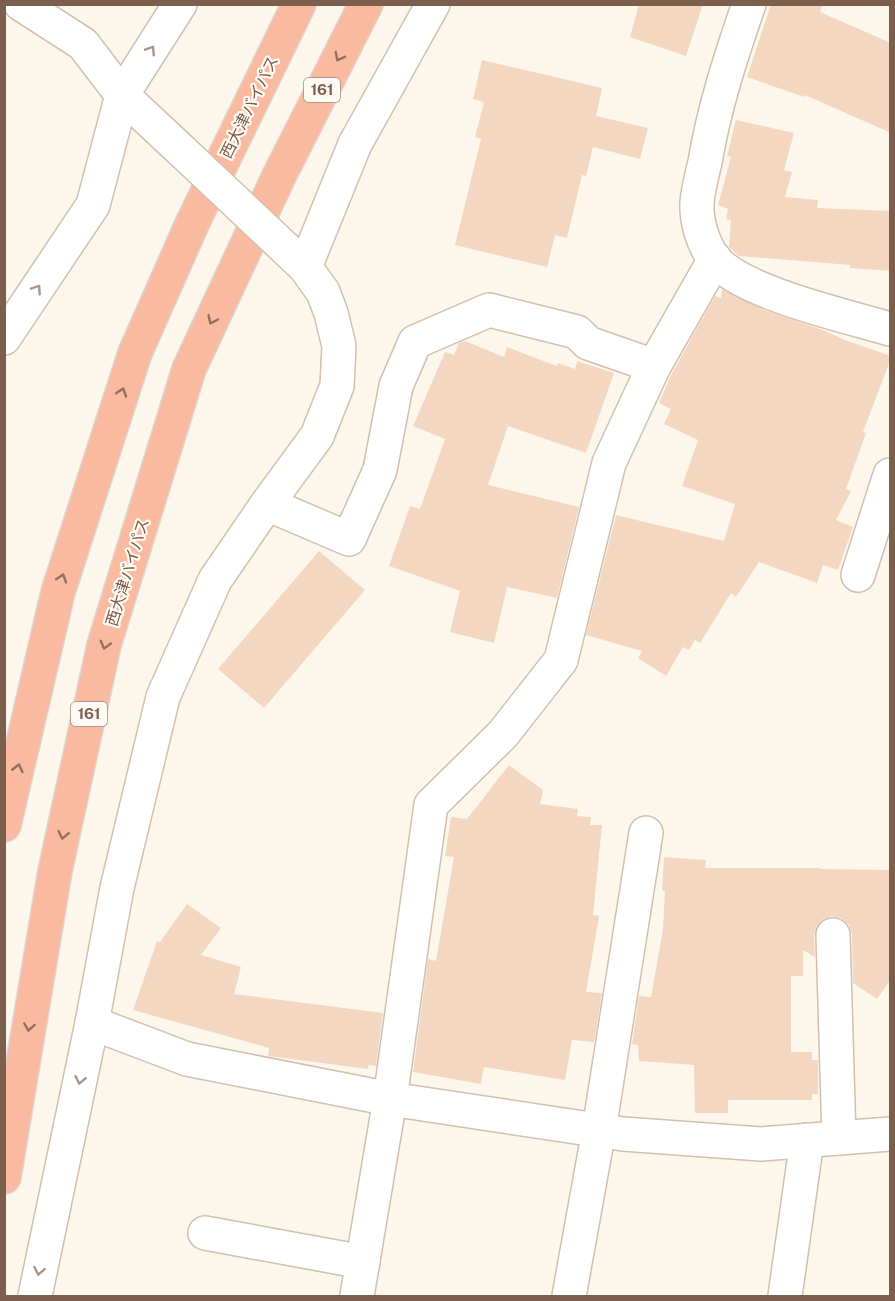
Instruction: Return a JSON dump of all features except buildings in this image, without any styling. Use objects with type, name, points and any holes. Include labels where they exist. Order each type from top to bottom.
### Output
[{"type":"highway","name":"西大津バイパス","points":[[4,825],[58,592],[135,353],[192,224],[299,4]]},
{"type":"highway","name":"西大津バイパス","points":[[4,1177],[55,872],[104,645],[185,380],[279,176],[366,4]]},
{"type":"street","points":[[21,4],[83,44],[122,94],[296,258],[323,292],[339,346],[337,386],[317,436],[215,580],[163,697],[117,888],[92,1023],[35,1296]]},
{"type":"street","points":[[4,338],[93,205],[122,94],[180,4]]},
{"type":"street","points":[[296,258],[355,144],[433,4]]},
{"type":"street","points":[[749,4],[728,64],[715,114],[697,204],[701,232],[714,259],[758,289],[891,329]]},
{"type":"street","points":[[357,1296],[390,1099],[430,805],[503,734],[561,660],[609,463],[654,366],[714,259]]},
{"type":"street","points":[[267,504],[349,539],[380,470],[396,386],[415,342],[489,310],[577,332],[588,343],[654,366]]},
{"type":"street","points":[[858,575],[891,475]]},
{"type":"street","points":[[569,1296],[646,833]]},
{"type":"street","points":[[833,935],[839,1138]]},
{"type":"street","points":[[92,1023],[187,1059],[390,1099],[623,1134],[761,1144],[891,1134]]},
{"type":"street","points":[[785,1296],[807,1140]]},
{"type":"street","points":[[205,1233],[363,1262]]}]
